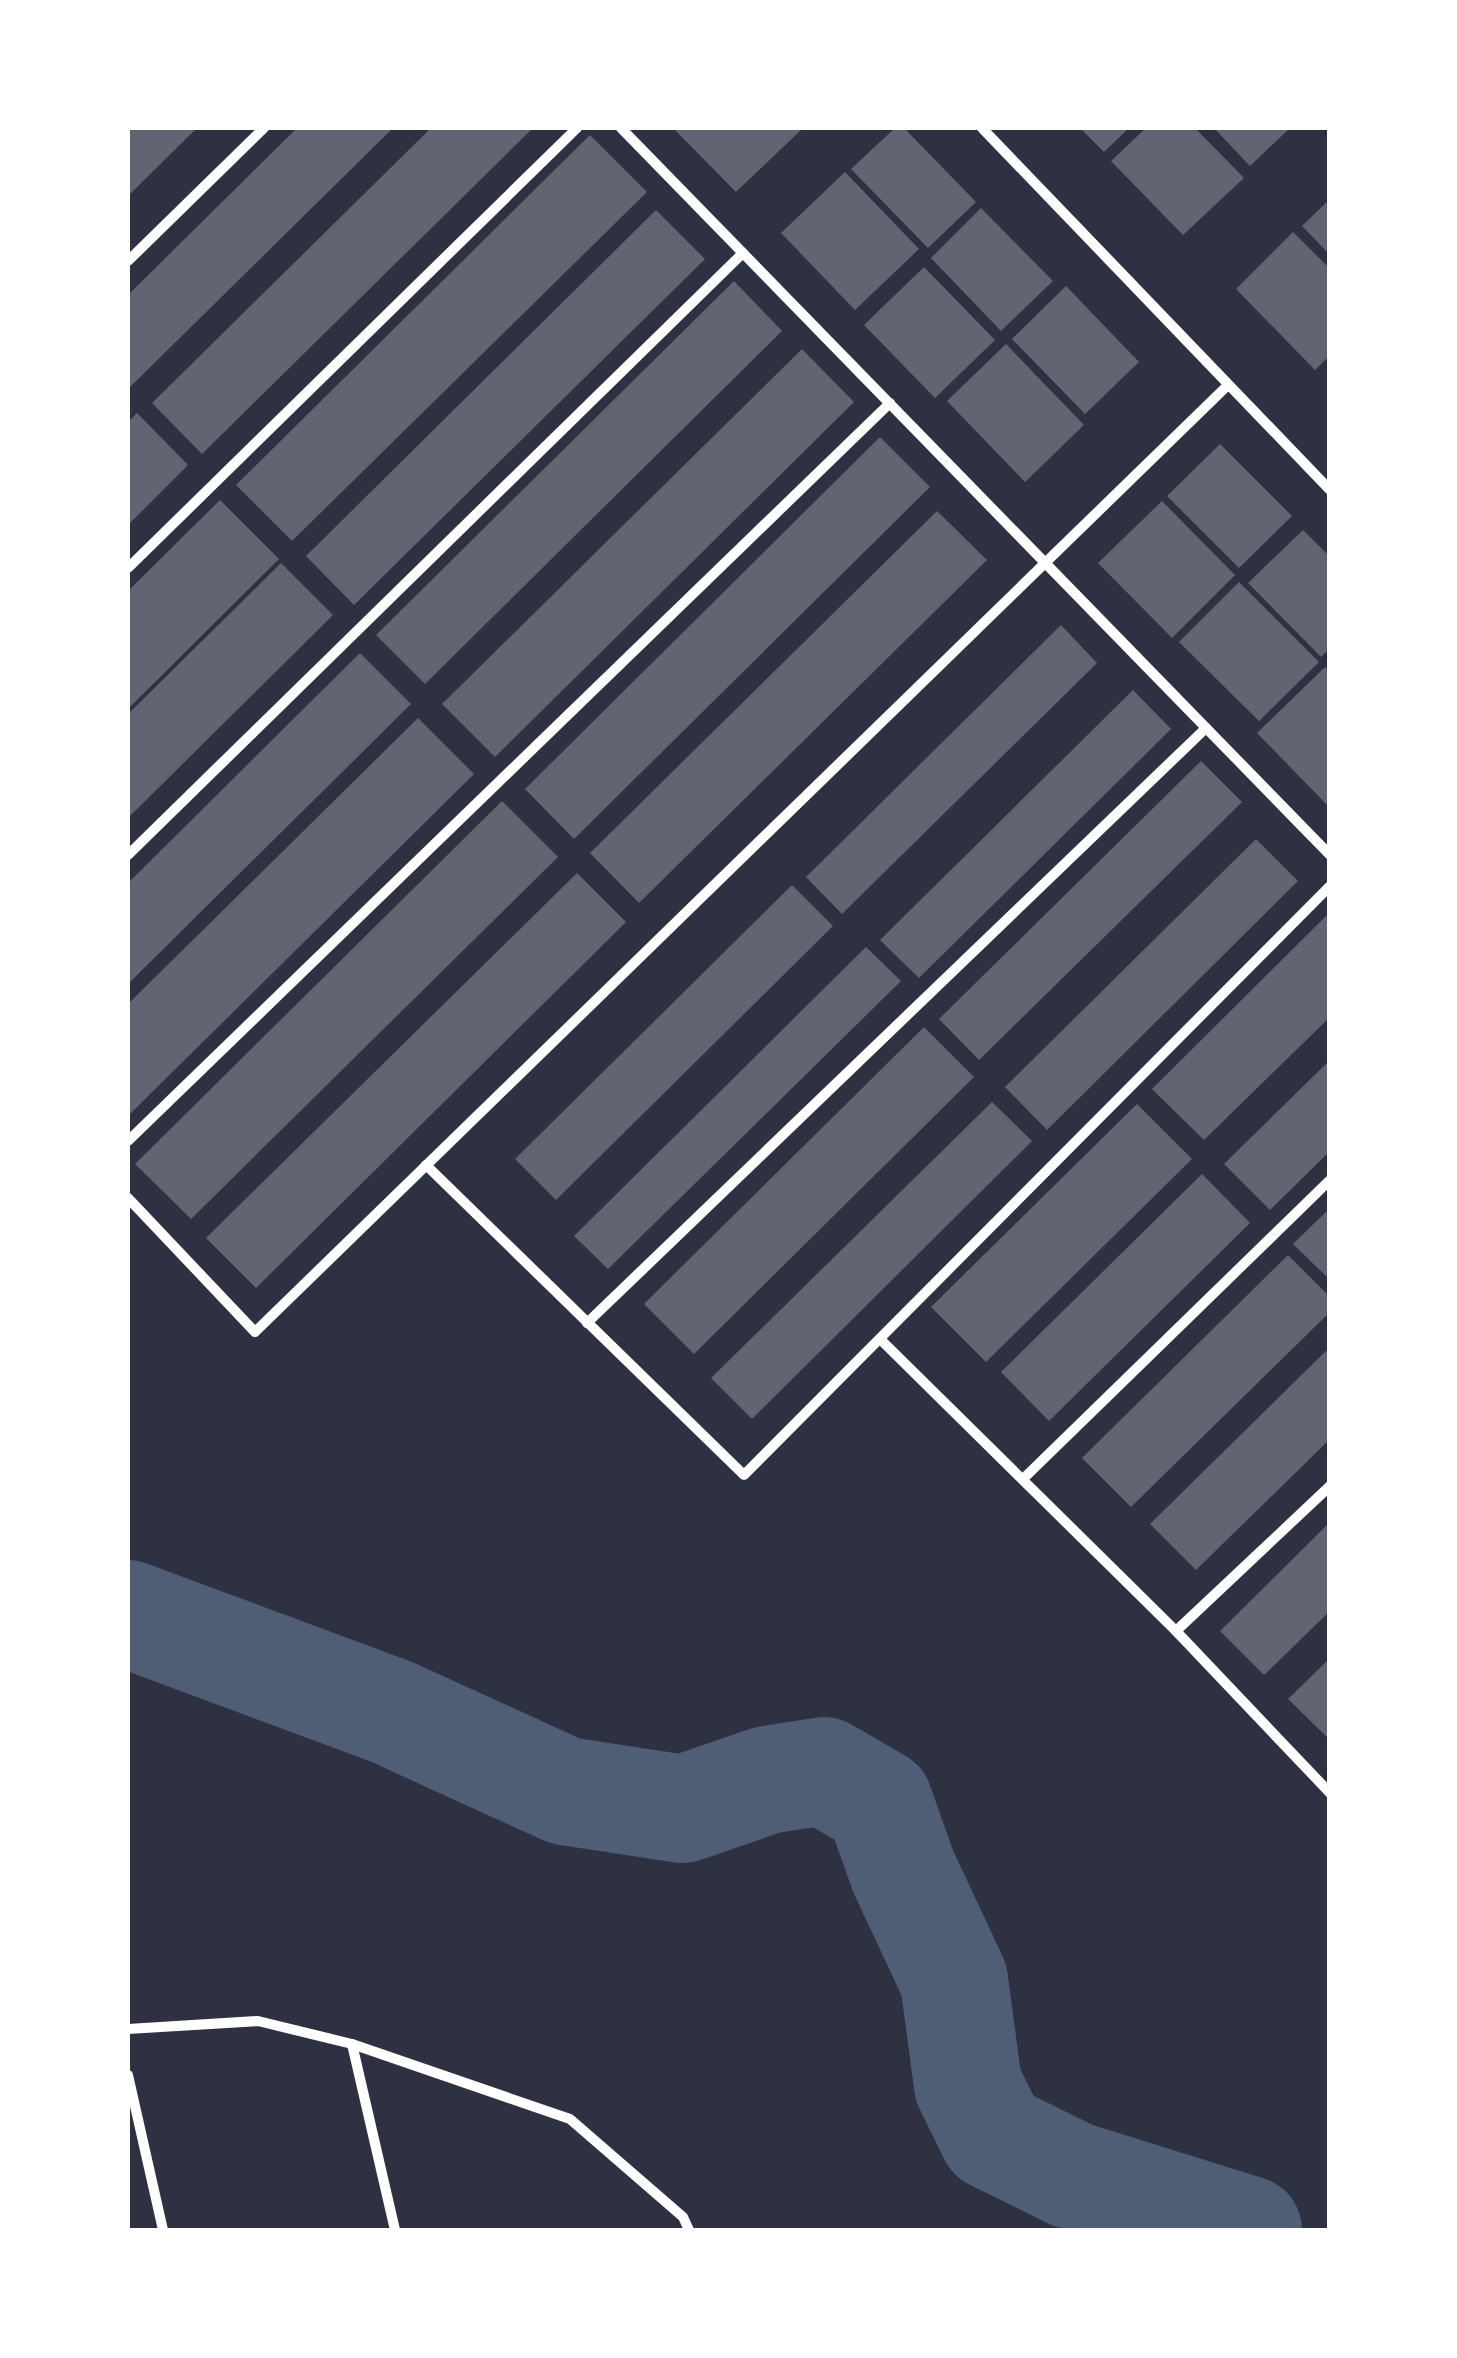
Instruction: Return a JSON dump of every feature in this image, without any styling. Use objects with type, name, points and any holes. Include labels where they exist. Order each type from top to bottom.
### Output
[{"type":"street","points":[[128,260],[264,128]]},
{"type":"street","points":[[128,568],[576,128]]},
{"type":"street","points":[[621,128],[1330,855]]},
{"type":"street","points":[[982,128],[1330,490]]},
{"type":"street","points":[[128,855],[743,252]]},
{"type":"street","points":[[128,1198],[255,1332],[1228,385]]},
{"type":"street","points":[[128,1141],[890,404]]},
{"type":"street","points":[[587,1322],[1206,728]]},
{"type":"street","points":[[426,1165],[744,1475],[1330,886]]},
{"type":"street","points":[[1023,1479],[1330,1180]]},
{"type":"street","points":[[880,1338],[1176,1632],[1330,1793]]},
{"type":"street","points":[[1176,1632],[1330,1486]]},
{"type":"street","points":[[128,2029],[258,2020],[352,2044],[570,2119],[684,2216],[689,2230]]},
{"type":"street","points":[[352,2044],[395,2230]]},
{"type":"street","points":[[128,2075],[163,2230]]},
{"type":"building","points":[[128,128],[197,128],[128,196]]},
{"type":"building","points":[[297,128],[393,128],[128,389],[128,295]]},
{"type":"building","points":[[431,128],[533,128],[202,454],[152,403]]},
{"type":"building","points":[[673,128],[803,128],[736,192]]},
{"type":"building","points":[[895,128],[904,128],[976,202],[928,248],[851,169]]},
{"type":"building","points":[[1080,128],[1129,128],[1104,152]]},
{"type":"building","points":[[1146,128],[1195,128],[1244,178],[1183,235],[1111,161]]},
{"type":"building","points":[[1214,128],[1290,128],[1250,166]]},
{"type":"building","points":[[590,135],[647,192],[292,541],[236,485]]},
{"type":"building","points":[[845,172],[919,249],[855,310],[781,233]]},
{"type":"building","points":[[1330,199],[1330,255],[1302,226]]},
{"type":"building","points":[[981,208],[1053,281],[1001,331],[931,258]]},
{"type":"building","points":[[656,210],[705,259],[354,605],[306,556]]},
{"type":"building","points":[[1293,232],[1330,269],[1330,355],[1315,370],[1236,289]]},
{"type":"building","points":[[924,267],[995,340],[935,398],[864,325]]},
{"type":"building","points":[[734,281],[782,331],[425,684],[376,635]]},
{"type":"building","points":[[1066,286],[1139,362],[1085,414],[1012,339]]},
{"type":"building","points":[[1006,344],[1084,425],[1025,482],[947,401]]},
{"type":"building","points":[[802,349],[854,402],[495,757],[442,704]]},
{"type":"building","points":[[137,413],[188,465],[128,525],[128,422]]},
{"type":"building","points":[[880,437],[930,487],[574,839],[525,789]]},
{"type":"building","points":[[1220,444],[1292,516],[1239,568],[1167,496]]},
{"type":"building","points":[[220,500],[279,559],[128,709],[128,591]]},
{"type":"building","points":[[1162,501],[1235,575],[1172,638],[1098,563]]},
{"type":"building","points":[[937,511],[987,560],[639,903],[590,853]]},
{"type":"building","points":[[1303,530],[1330,557],[1330,648],[1321,657],[1248,583]]},
{"type":"building","points":[[281,563],[333,615],[128,818],[128,714]]},
{"type":"building","points":[[1239,582],[1319,662],[1259,721],[1179,642]]},
{"type":"building","points":[[1061,625],[1097,663],[842,914],[806,877]]},
{"type":"building","points":[[360,653],[411,704],[128,984],[128,883]]},
{"type":"building","points":[[1325,667],[1330,671],[1330,808],[1257,733]]},
{"type":"building","points":[[1133,690],[1171,729],[919,978],[880,940]]},
{"type":"building","points":[[418,718],[474,774],[128,1116],[128,1004]]},
{"type":"building","points":[[1201,761],[1242,802],[979,1060],[939,1019]]},
{"type":"building","points":[[502,801],[558,857],[191,1219],[135,1164]]},
{"type":"building","points":[[1256,839],[1298,881],[1047,1130],[1005,1087]]},
{"type":"building","points":[[577,873],[626,922],[256,1288],[206,1238]]},
{"type":"building","points":[[792,885],[833,926],[556,1200],[515,1159]]},
{"type":"building","points":[[1327,915],[1330,1017],[1204,1140],[1152,1089]]},
{"type":"building","points":[[866,947],[901,981],[608,1269],[574,1236]]},
{"type":"building","points":[[924,1027],[974,1077],[694,1354],[644,1304]]},
{"type":"building","points":[[1330,1060],[1330,1151],[1270,1210],[1224,1164]]},
{"type":"building","points":[[992,1102],[1032,1141],[752,1419],[711,1378]]},
{"type":"building","points":[[1137,1104],[1192,1159],[986,1362],[931,1307]]},
{"type":"building","points":[[1202,1174],[1250,1223],[1049,1421],[1001,1372]]},
{"type":"building","points":[[1330,1208],[1330,1280],[1293,1244]]},
{"type":"building","points":[[1288,1255],[1330,1297],[1330,1312],[1131,1507],[1082,1458]]},
{"type":"building","points":[[1330,1347],[1330,1439],[1196,1570],[1150,1524]]},
{"type":"building","points":[[1330,1522],[1330,1611],[1264,1675],[1220,1631]]},
{"type":"building","points":[[1330,1658],[1330,1740],[1288,1699]]},
{"type":"waterway","points":[[128,1614],[392,1712],[565,1791],[683,1809],[767,1780],[824,1771],[879,1803],[903,1871],[954,1980],[968,2085],[993,2136],[1072,2175],[1248,2230]]}]
